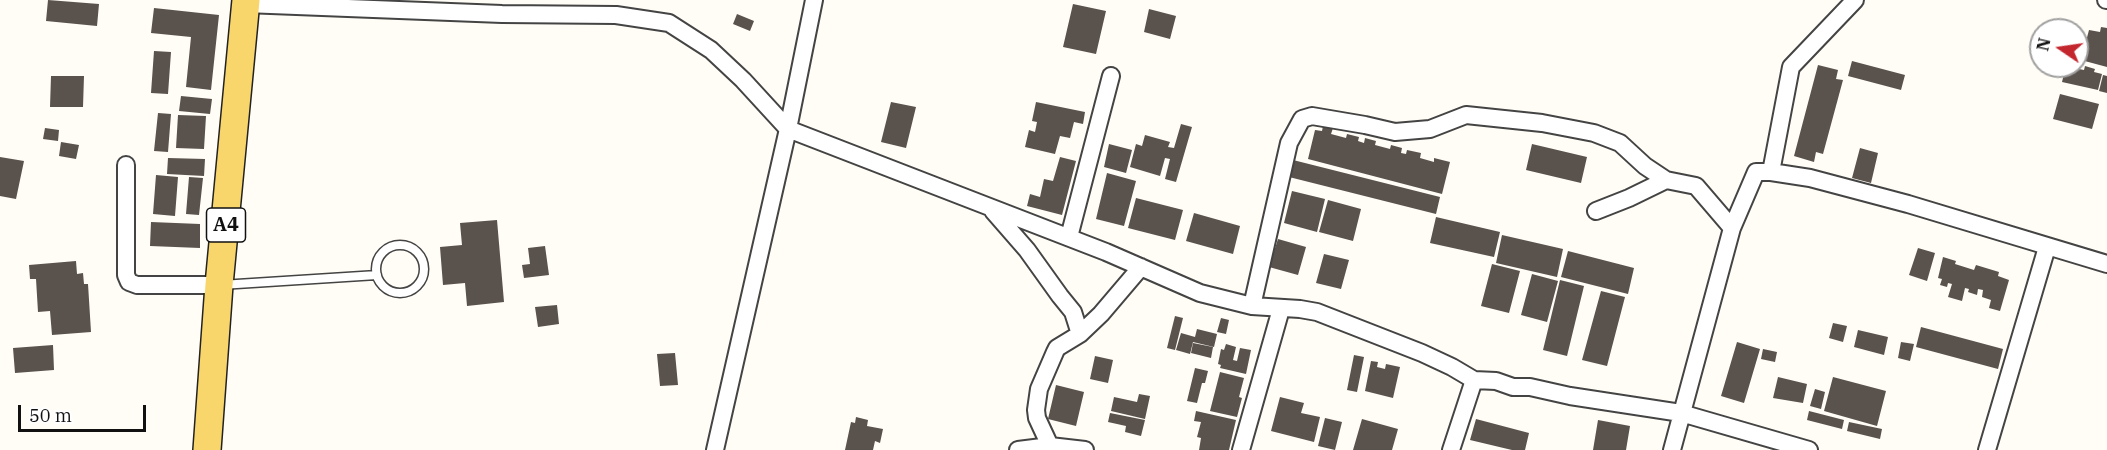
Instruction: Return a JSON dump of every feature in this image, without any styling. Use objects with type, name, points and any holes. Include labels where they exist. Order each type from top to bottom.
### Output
[{"type":"main road","name":"A4","points":[[207,450],[219,285],[246,2]]},
{"type":"street","points":[[715,450],[788,129],[814,0]]},
{"type":"street","points":[[1771,172],[1791,67],[1855,0]]},
{"type":"street","points":[[246,2],[502,14],[616,15],[669,23],[711,50],[743,80],[788,129],[1069,237],[1200,293],[1251,306],[1317,312],[1422,352],[1474,380],[1496,381],[1513,387],[1530,387],[1570,396],[1681,413],[1809,450]]},
{"type":"street","points":[[1069,237],[1111,76]]},
{"type":"street","points":[[1251,306],[1289,143],[1302,119],[1312,116],[1395,132],[1430,129],[1466,115],[1542,123],[1608,138],[1620,143],[1645,166],[1666,180],[1696,186],[1732,228]]},
{"type":"street","points":[[126,165],[126,275],[129,282],[137,285],[219,285]]},
{"type":"street","points":[[1672,450],[1732,228],[1756,172],[1810,178],[1908,204],[2107,264]]},
{"type":"street","points":[[1596,211],[1666,180]]},
{"type":"street","points":[[991,208],[1033,258],[1073,312],[1080,334]]},
{"type":"street","points":[[1987,450],[2047,247]]},
{"type":"street","points":[[1050,446],[1036,410],[1039,389],[1057,348],[1080,334],[1101,314],[1142,267]]},
{"type":"street","points":[[1241,450],[1281,309]]},
{"type":"street","points":[[1451,450],[1474,380]]},
{"type":"street","points":[[1018,450],[1050,446],[1085,450]]},
{"type":"lane","points":[[398,244],[414,249],[423,263],[422,279],[410,291],[401,293],[386,288],[377,274],[378,258],[390,246],[398,244]]},
{"type":"lane","points":[[219,285],[377,274]]},
{"type":"building","points":[[48,0],[99,4],[97,26],[46,21]]},
{"type":"building","points":[[1073,4],[1106,11],[1096,54],[1063,47]]},
{"type":"building","points":[[154,8],[219,15],[211,90],[186,87],[191,37],[151,33]]},
{"type":"building","points":[[1149,9],[1176,16],[1170,39],[1144,32]]},
{"type":"building","points":[[737,14],[754,21],[750,31],[733,24]]},
{"type":"building","points":[[2101,27],[2107,28],[2107,67],[2089,62],[2089,30],[2100,32]]},
{"type":"building","points":[[154,51],[171,52],[168,94],[151,93]]},
{"type":"building","points":[[1852,61],[1905,75],[1901,90],[1848,76]]},
{"type":"building","points":[[1818,65],[1838,70],[1836,79],[1843,80],[1823,154],[1816,152],[1814,162],[1794,156]]},
{"type":"building","points":[[2089,67],[2095,69],[2094,72],[2102,74],[2098,90],[2062,82],[2063,78],[2089,78]]},
{"type":"building","points":[[2103,75],[2107,76],[2107,93],[2099,91]]},
{"type":"building","points":[[51,76],[84,76],[83,107],[50,107]]},
{"type":"building","points":[[2060,94],[2099,104],[2092,129],[2053,119]]},
{"type":"building","points":[[181,96],[212,99],[210,114],[179,111]]},
{"type":"building","points":[[891,102],[916,107],[906,148],[881,142]]},
{"type":"building","points":[[1036,102],[1085,112],[1083,124],[1074,122],[1070,138],[1060,136],[1055,154],[1025,147],[1029,130],[1035,132],[1037,122],[1032,121]]},
{"type":"building","points":[[158,113],[171,114],[168,152],[154,151]]},
{"type":"building","points":[[178,115],[206,116],[204,149],[176,148]]},
{"type":"building","points":[[1181,124],[1192,127],[1176,182],[1165,179],[1170,159],[1165,158],[1160,176],[1130,167],[1136,144],[1142,146],[1145,135],[1170,142],[1168,147],[1174,148]]},
{"type":"building","points":[[1323,126],[1333,128],[1331,134],[1346,138],[1347,134],[1359,137],[1358,141],[1364,143],[1365,138],[1376,141],[1375,145],[1390,149],[1391,145],[1402,148],[1401,153],[1406,154],[1407,150],[1421,153],[1420,158],[1434,162],[1434,158],[1450,162],[1442,194],[1308,159],[1315,130],[1322,131]]},
{"type":"building","points":[[45,128],[59,130],[58,141],[43,139]]},
{"type":"building","points":[[61,142],[79,145],[76,159],[59,156]]},
{"type":"building","points":[[1109,144],[1132,150],[1126,173],[1104,167]]},
{"type":"building","points":[[1532,144],[1587,157],[1581,183],[1526,170]]},
{"type":"building","points":[[1860,148],[1878,153],[1871,183],[1852,178]]},
{"type":"building","points":[[0,157],[24,161],[16,199],[0,196]]},
{"type":"building","points":[[1060,157],[1076,161],[1062,215],[1027,206],[1030,194],[1040,197],[1044,179],[1053,181]]},
{"type":"building","points":[[168,158],[205,159],[204,176],[167,174]]},
{"type":"building","points":[[1293,160],[1440,197],[1436,214],[1289,177]]},
{"type":"building","points":[[1107,173],[1136,181],[1124,226],[1096,219]]},
{"type":"building","points":[[156,175],[178,177],[175,216],[153,214]]},
{"type":"building","points":[[189,177],[203,178],[199,215],[186,214]]},
{"type":"building","points":[[1292,191],[1325,199],[1317,232],[1284,223]]},
{"type":"building","points":[[1136,198],[1183,210],[1175,240],[1128,228]]},
{"type":"building","points":[[1328,200],[1361,209],[1353,241],[1319,232]]},
{"type":"building","points":[[1194,213],[1240,226],[1233,254],[1186,241]]},
{"type":"building","points":[[1436,217],[1500,232],[1494,257],[1430,243]]},
{"type":"building","points":[[497,220],[504,302],[467,306],[465,283],[443,285],[440,247],[462,245],[460,223]]},
{"type":"building","points":[[151,222],[200,224],[200,248],[150,246]]},
{"type":"building","points":[[1502,235],[1563,249],[1557,277],[1496,263]]},
{"type":"building","points":[[1278,239],[1306,247],[1298,275],[1269,267]]},
{"type":"building","points":[[545,246],[549,275],[524,278],[522,265],[530,264],[528,248]]},
{"type":"building","points":[[1918,248],[1935,253],[1927,281],[1909,275]]},
{"type":"building","points":[[1568,251],[1634,268],[1628,294],[1561,277]]},
{"type":"building","points":[[1324,254],[1349,260],[1341,289],[1316,283]]},
{"type":"building","points":[[1943,257],[1956,261],[1955,264],[1974,270],[1976,265],[1999,272],[1998,276],[2009,280],[2000,311],[1989,308],[1991,300],[1982,297],[1983,290],[1978,289],[1977,295],[1968,292],[1969,289],[1965,288],[1962,301],[1948,297],[1952,284],[1948,283],[1947,287],[1940,285],[1942,279],[1938,278]]},
{"type":"building","points":[[76,261],[77,274],[83,273],[84,284],[88,284],[91,332],[52,335],[50,311],[38,312],[36,279],[30,279],[29,265]]},
{"type":"building","points":[[1492,264],[1520,271],[1509,313],[1481,306]]},
{"type":"building","points":[[1532,274],[1558,281],[1547,322],[1521,315]]},
{"type":"building","points":[[1560,280],[1584,286],[1567,356],[1543,350]]},
{"type":"building","points":[[1601,291],[1625,297],[1607,366],[1582,360]]},
{"type":"building","points":[[557,305],[559,324],[538,327],[535,307]]},
{"type":"building","points":[[1175,316],[1183,318],[1175,350],[1167,348]]},
{"type":"building","points":[[1221,318],[1229,320],[1226,334],[1217,332]]},
{"type":"building","points":[[1833,323],[1847,326],[1843,342],[1829,338]]},
{"type":"building","points":[[1921,327],[2003,349],[1998,369],[1916,347]]},
{"type":"building","points":[[1197,329],[1217,334],[1214,347],[1193,342],[1190,354],[1176,350],[1181,333],[1195,337]]},
{"type":"building","points":[[1858,330],[1888,337],[1884,355],[1854,347]]},
{"type":"building","points":[[1737,342],[1760,349],[1744,403],[1721,396]]},
{"type":"building","points":[[1901,342],[1914,344],[1910,361],[1898,358]]},
{"type":"building","points":[[1193,343],[1213,347],[1211,358],[1191,353]]},
{"type":"building","points":[[1226,344],[1236,347],[1233,360],[1237,361],[1240,348],[1251,350],[1246,374],[1220,368],[1221,365],[1218,364],[1221,349],[1224,350]]},
{"type":"building","points":[[53,345],[54,370],[15,373],[13,348]]},
{"type":"building","points":[[1763,349],[1777,352],[1775,362],[1761,359]]},
{"type":"building","points":[[675,353],[678,385],[660,386],[657,354]]},
{"type":"building","points":[[1354,355],[1364,357],[1357,392],[1347,390]]},
{"type":"building","points":[[1095,356],[1113,360],[1108,383],[1090,379]]},
{"type":"building","points":[[1371,361],[1378,362],[1377,367],[1385,369],[1386,364],[1400,367],[1393,398],[1365,391]]},
{"type":"building","points":[[1195,368],[1208,371],[1197,403],[1187,401]]},
{"type":"building","points":[[1220,372],[1244,378],[1237,417],[1210,411]]},
{"type":"building","points":[[1778,377],[1807,384],[1803,403],[1773,398]]},
{"type":"building","points":[[1833,377],[1886,391],[1877,426],[1824,411]]},
{"type":"building","points":[[1056,385],[1084,392],[1076,426],[1048,419]]},
{"type":"building","points":[[1815,389],[1825,392],[1821,409],[1810,406]]},
{"type":"building","points":[[1139,394],[1150,396],[1145,419],[1111,411],[1114,397],[1137,402]]},
{"type":"building","points":[[1280,397],[1304,403],[1301,413],[1320,417],[1314,442],[1271,431]]},
{"type":"building","points":[[1196,411],[1236,420],[1229,450],[1199,450],[1201,438],[1197,437],[1201,422],[1194,421]]},
{"type":"building","points":[[1809,411],[1844,420],[1842,429],[1807,420]]},
{"type":"building","points":[[1110,413],[1145,420],[1141,436],[1125,432],[1126,426],[1108,422]]},
{"type":"building","points":[[856,417],[868,420],[867,426],[883,429],[880,443],[875,441],[873,450],[845,450],[851,422],[855,423]]},
{"type":"building","points":[[1325,418],[1342,422],[1335,450],[1318,446]]},
{"type":"building","points":[[1362,419],[1398,429],[1392,450],[1353,450]]},
{"type":"building","points":[[1476,419],[1529,433],[1525,450],[1512,450],[1470,440]]},
{"type":"building","points":[[1598,420],[1630,426],[1626,450],[1593,450]]},
{"type":"building","points":[[1849,422],[1882,429],[1880,439],[1847,431]]}]
